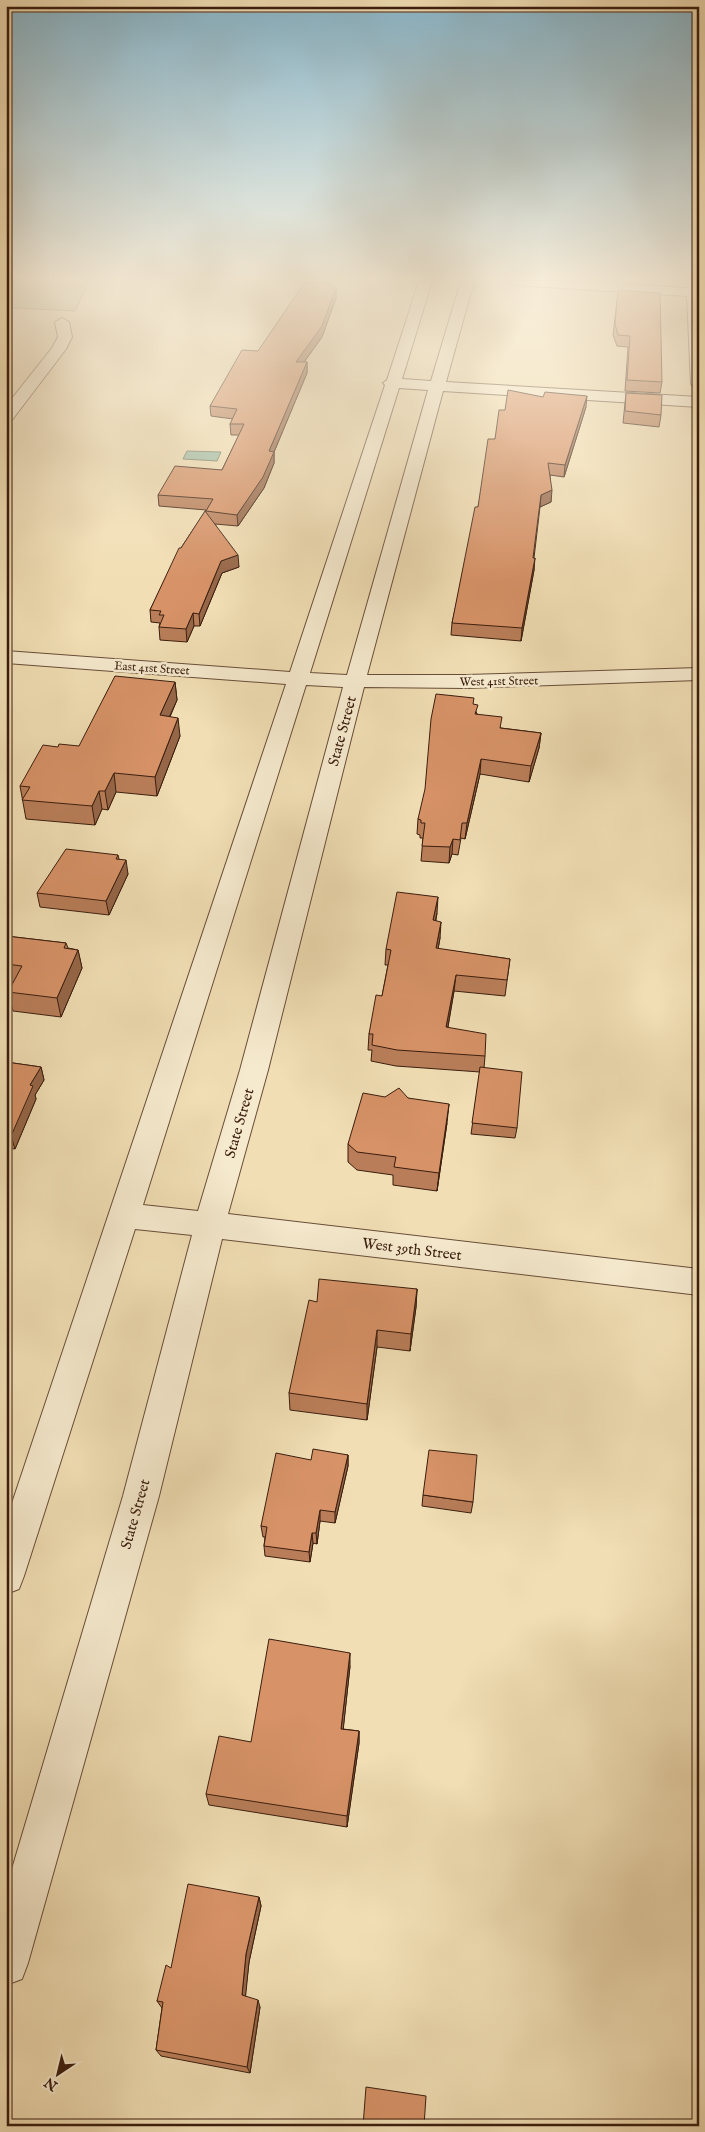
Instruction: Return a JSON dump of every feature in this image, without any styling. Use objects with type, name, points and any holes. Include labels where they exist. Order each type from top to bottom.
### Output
[{"type":"street","points":[[6,417],[33,380]]},
{"type":"street","name":"State Street","points":[[6,1963],[141,1496],[355,681],[439,380]]},
{"type":"street","points":[[6,1576],[125,1215],[391,383],[699,402]]},
{"type":"street","points":[[7,388],[26,390]]},
{"type":"street","name":"East 41st Street","points":[[6,657],[298,678]]},
{"type":"street","name":"West 41st Street","points":[[298,678],[355,681],[501,682],[699,674]]},
{"type":"street","name":"West 39th Street","points":[[125,1215],[699,1282]]},
{"type":"shaded area","points":[[187,451],[221,452],[217,461],[183,459]]},
{"type":"building","points":[[225,380],[299,380],[269,451],[274,452],[263,477],[237,515],[206,511],[213,499],[158,495],[175,466],[222,470],[244,424],[230,424],[237,409],[210,406]]},
{"type":"building","points":[[636,380],[662,380],[662,382]]},
{"type":"building","points":[[508,390],[543,397],[545,392],[587,396],[565,465],[548,463],[552,490],[541,495],[533,558],[535,558],[522,628],[452,623],[475,507],[478,507],[488,439],[495,439],[499,410],[505,410]]},
{"type":"building","points":[[626,393],[662,395],[661,415],[625,411]]},
{"type":"building","points":[[205,511],[238,555],[221,561],[199,614],[193,613],[186,629],[159,627],[164,615],[159,615],[161,611],[150,610],[179,548],[181,548]]},
{"type":"building","points":[[115,676],[175,682],[160,715],[178,718],[155,777],[114,773],[105,791],[99,791],[92,806],[22,800],[30,787],[20,786],[43,745],[58,747],[59,744],[79,746]]},
{"type":"building","points":[[436,694],[474,698],[473,704],[478,705],[475,714],[502,717],[500,728],[541,733],[531,766],[481,759],[467,823],[462,823],[460,840],[453,839],[450,847],[422,846],[425,823],[421,823],[421,820],[418,819],[425,789],[431,719]]},
{"type":"building","points":[[66,849],[118,855],[116,859],[126,860],[106,901],[37,893]]},
{"type":"building","points":[[397,892],[438,897],[433,920],[441,922],[436,948],[510,959],[507,980],[456,975],[446,1027],[486,1034],[485,1056],[397,1050],[372,1045],[373,1034],[369,1034],[376,995],[382,996],[391,950],[386,949]]},
{"type":"building","points":[[6,936],[66,943],[64,948],[78,950],[57,998],[8,992],[22,966],[6,964]]},
{"type":"building","points":[[6,1062],[41,1067],[30,1085],[33,1086],[11,1136],[6,1135]]},
{"type":"building","points":[[480,1067],[522,1072],[517,1128],[472,1123]]},
{"type":"building","points":[[399,1088],[408,1098],[449,1104],[439,1173],[394,1167],[396,1157],[357,1152],[348,1144],[363,1093],[385,1097]]},
{"type":"building","points":[[319,1279],[417,1289],[411,1334],[377,1330],[367,1404],[289,1393],[309,1300],[317,1302]]},
{"type":"building","points":[[313,1449],[348,1455],[335,1512],[320,1510],[316,1533],[312,1533],[309,1552],[264,1546],[267,1527],[261,1526],[276,1453],[311,1460]]},
{"type":"building","points":[[429,1450],[477,1455],[473,1502],[423,1495]]},
{"type":"building","points":[[269,1639],[350,1653],[341,1729],[359,1731],[347,1816],[206,1794],[219,1736],[251,1742]]},
{"type":"building","points":[[188,1884],[259,1897],[246,1954],[242,1995],[258,2000],[247,2067],[156,2050],[163,2002],[157,2001],[166,1965],[171,1968]]},
{"type":"building","points":[[366,2087],[426,2096],[424,2126],[363,2126]]}]
